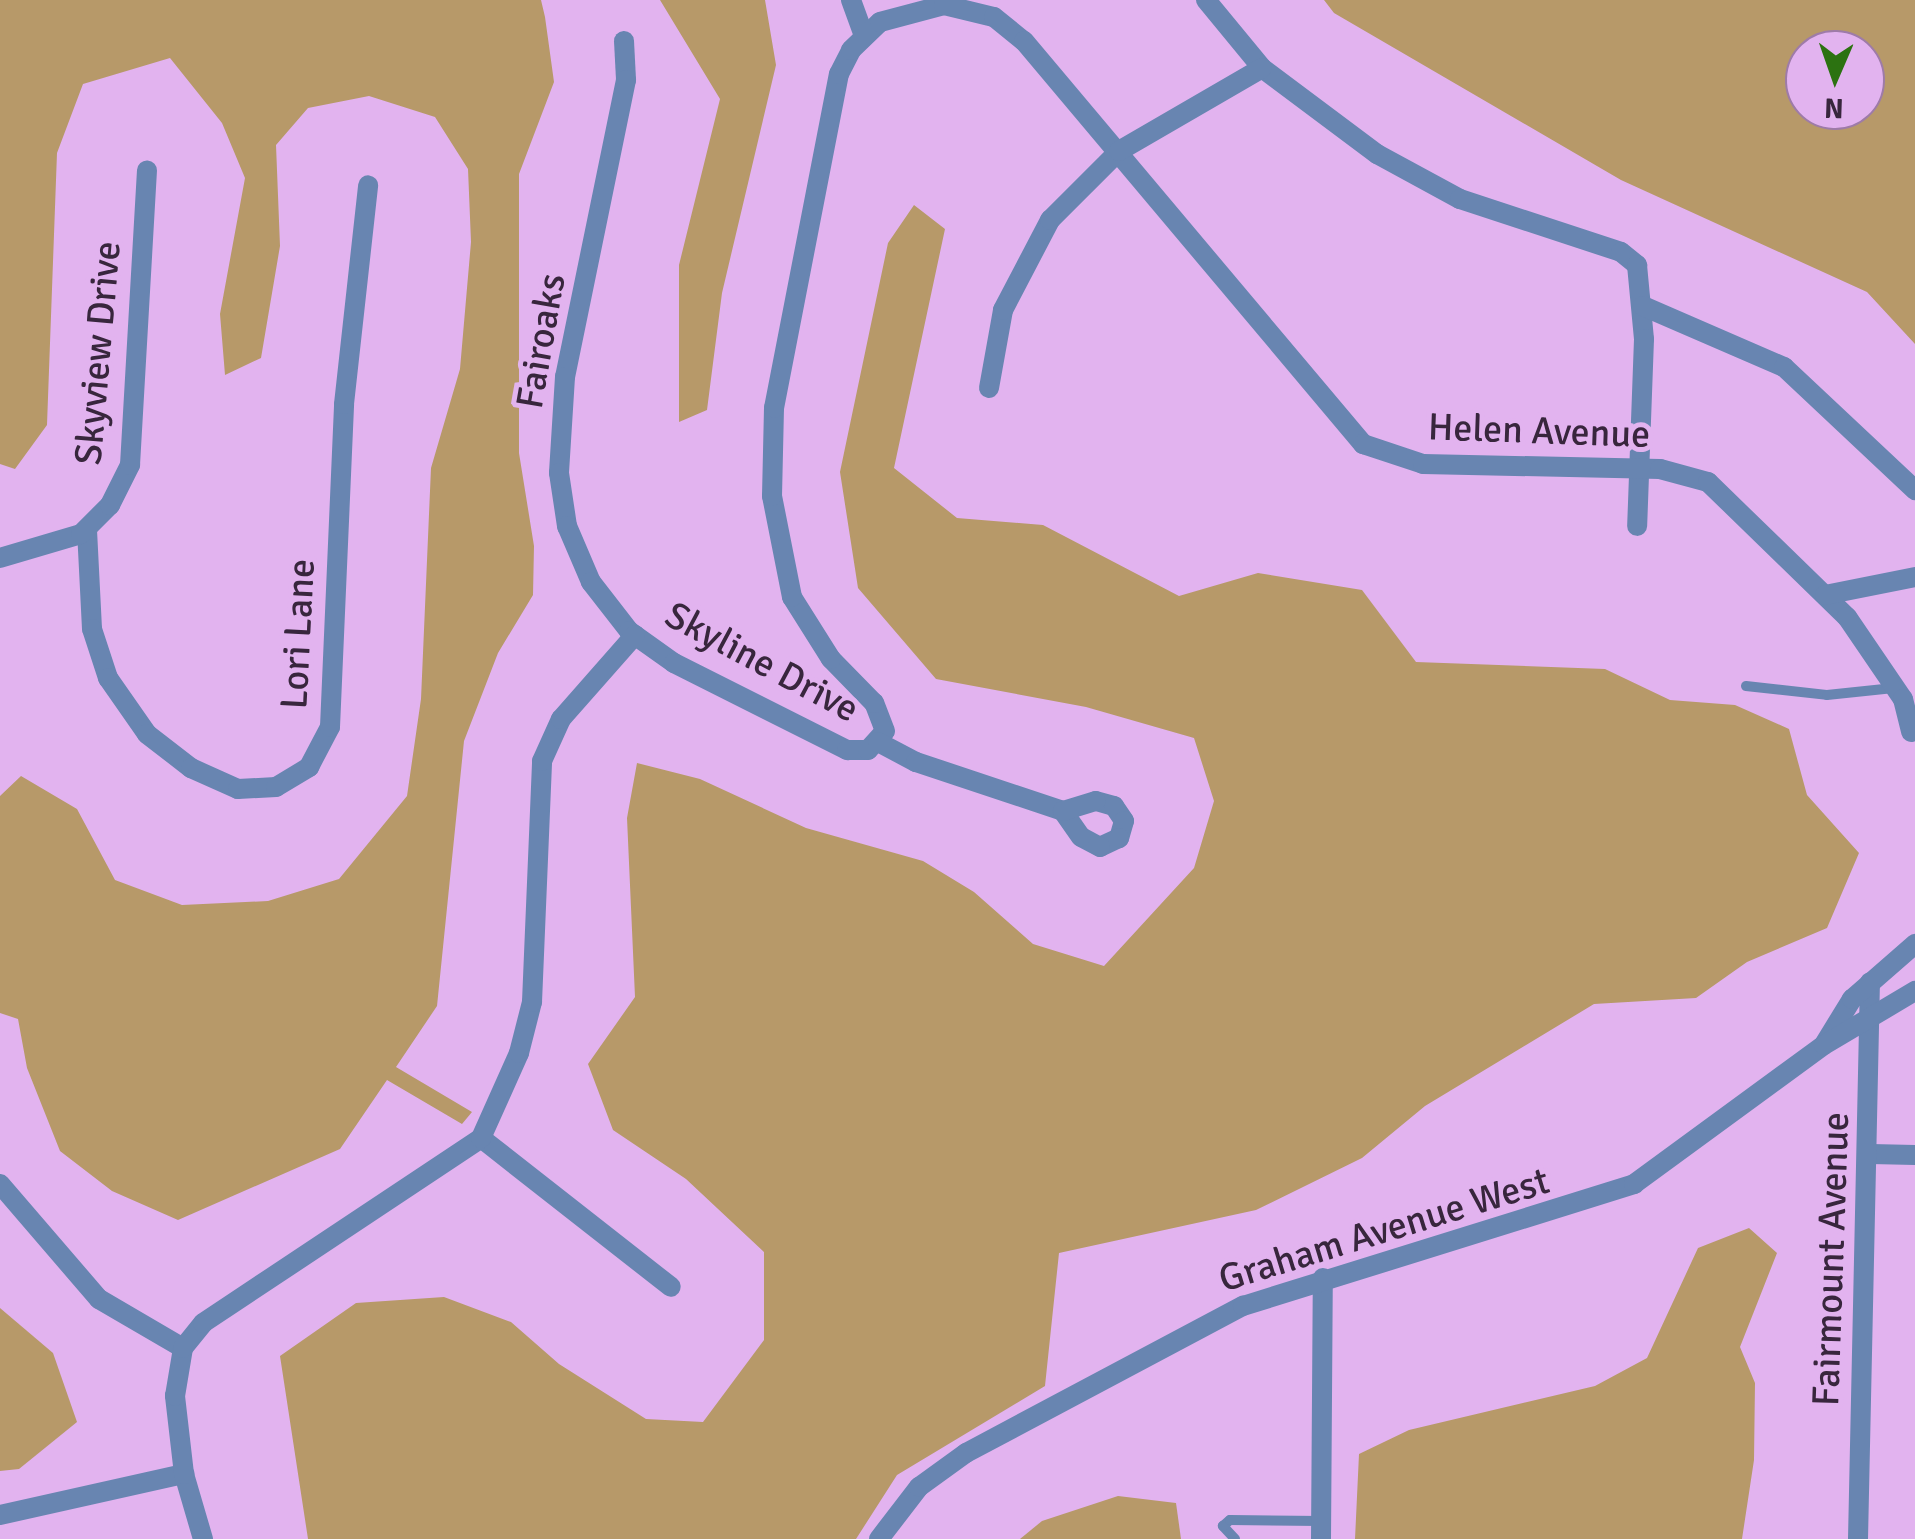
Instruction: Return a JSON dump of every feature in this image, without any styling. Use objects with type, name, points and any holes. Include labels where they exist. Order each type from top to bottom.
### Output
[{"type":"street","points":[[851,0],[864,36],[880,22],[928,6],[959,6],[994,16],[1024,40],[1119,151]]},
{"type":"street","points":[[1206,0],[1262,68],[1377,154],[1434,186],[1517,222],[1621,252],[1642,276],[1637,526]]},
{"type":"street","name":"Skyline Drive","points":[[481,1138],[520,1054],[532,1002],[542,760],[561,719],[636,635],[674,663],[834,745],[862,752],[878,742],[883,716],[817,641],[792,597],[776,537],[770,450],[834,91],[864,36]]},
{"type":"street","name":"Fairoaks","points":[[624,41],[626,80],[565,377],[559,473],[580,560],[636,635]]},
{"type":"street","points":[[990,388],[1003,310],[1034,242],[1119,151],[1262,68]]},
{"type":"street","name":"Helen Avenue","points":[[1119,151],[1363,444],[1424,464],[1637,468],[1708,482],[1825,595],[1896,688],[1911,732]]},
{"type":"street","name":"Skyview Drive","points":[[87,530],[118,494],[132,454],[147,170]]},
{"type":"street","name":"Lori Lane","points":[[87,530],[92,630],[108,678],[147,734],[190,768],[238,789],[276,787],[309,767],[330,727],[344,404],[368,184]]},
{"type":"street","points":[[1644,306],[1784,367],[1915,490]]},
{"type":"street","points":[[0,558],[87,530]]},
{"type":"street","points":[[1825,595],[1915,577]]},
{"type":"street","points":[[878,742],[916,762],[1063,812]]},
{"type":"street","points":[[1824,1045],[1870,982],[1915,944]]},
{"type":"street","name":"Fairmount Avenue","points":[[1858,1539],[1871,1154],[1870,982]]},
{"type":"street","name":"Graham Avenue West","points":[[878,1539],[919,1487],[966,1453],[1193,1330],[1323,1278],[1623,1190],[1824,1045],[1915,991]]},
{"type":"street","points":[[202,1539],[184,1474],[175,1396],[182,1348],[203,1323],[481,1138],[671,1286]]},
{"type":"street","points":[[1871,1154],[1915,1155]]},
{"type":"street","points":[[0,1184],[98,1299],[182,1348]]},
{"type":"street","points":[[1321,1530],[1323,1278]]},
{"type":"street","points":[[0,1515],[184,1474]]},
{"type":"lane","points":[[1746,686],[1846,695],[1896,688]]},
{"type":"lane","points":[[1235,1539],[1224,1526],[1230,1520],[1321,1530]]},
{"type":"shaded area","points":[[0,0],[541,0],[545,17],[554,82],[519,174],[519,453],[534,546],[533,595],[498,653],[464,741],[437,1006],[396,1067],[472,1112],[462,1124],[387,1080],[340,1149],[178,1220],[112,1191],[60,1151],[27,1068],[18,1019],[0,1013],[0,796],[21,776],[77,809],[115,880],[182,905],[268,901],[339,879],[407,796],[421,699],[431,468],[460,369],[471,242],[468,169],[435,117],[369,96],[308,108],[276,145],[280,246],[261,358],[225,375],[220,314],[245,178],[222,123],[170,58],[83,84],[57,153],[47,425],[15,469],[0,464]]},
{"type":"shaded area","points":[[660,0],[765,0],[776,65],[722,293],[707,410],[679,422],[679,265],[720,99]]},
{"type":"shaded area","points":[[1324,0],[1915,0],[1915,344],[1867,292],[1621,180],[1334,13]]},
{"type":"shaded area","points":[[914,205],[945,229],[894,468],[957,518],[1043,525],[1179,596],[1258,573],[1362,590],[1416,662],[1605,669],[1670,700],[1735,705],[1789,729],[1807,795],[1859,853],[1827,928],[1747,962],[1696,998],[1594,1004],[1425,1106],[1362,1158],[1256,1210],[1059,1253],[1045,1386],[897,1475],[856,1539],[308,1539],[280,1356],[356,1303],[444,1297],[511,1322],[559,1364],[646,1419],[703,1422],[764,1340],[764,1252],[686,1179],[613,1130],[588,1064],[635,997],[627,818],[637,763],[700,779],[806,828],[923,861],[974,892],[1033,944],[1104,966],[1194,868],[1214,801],[1194,738],[1086,707],[936,679],[858,588],[840,472],[888,243]]},
{"type":"shaded area","points":[[1749,1228],[1777,1253],[1740,1347],[1755,1383],[1754,1460],[1742,1539],[1355,1539],[1359,1454],[1409,1430],[1595,1386],[1647,1358],[1698,1248]]},
{"type":"shaded area","points":[[0,1308],[53,1353],[77,1422],[19,1469],[0,1471]]},
{"type":"shaded area","points":[[1118,1496],[1176,1503],[1181,1539],[1020,1539],[1042,1521]]}]
